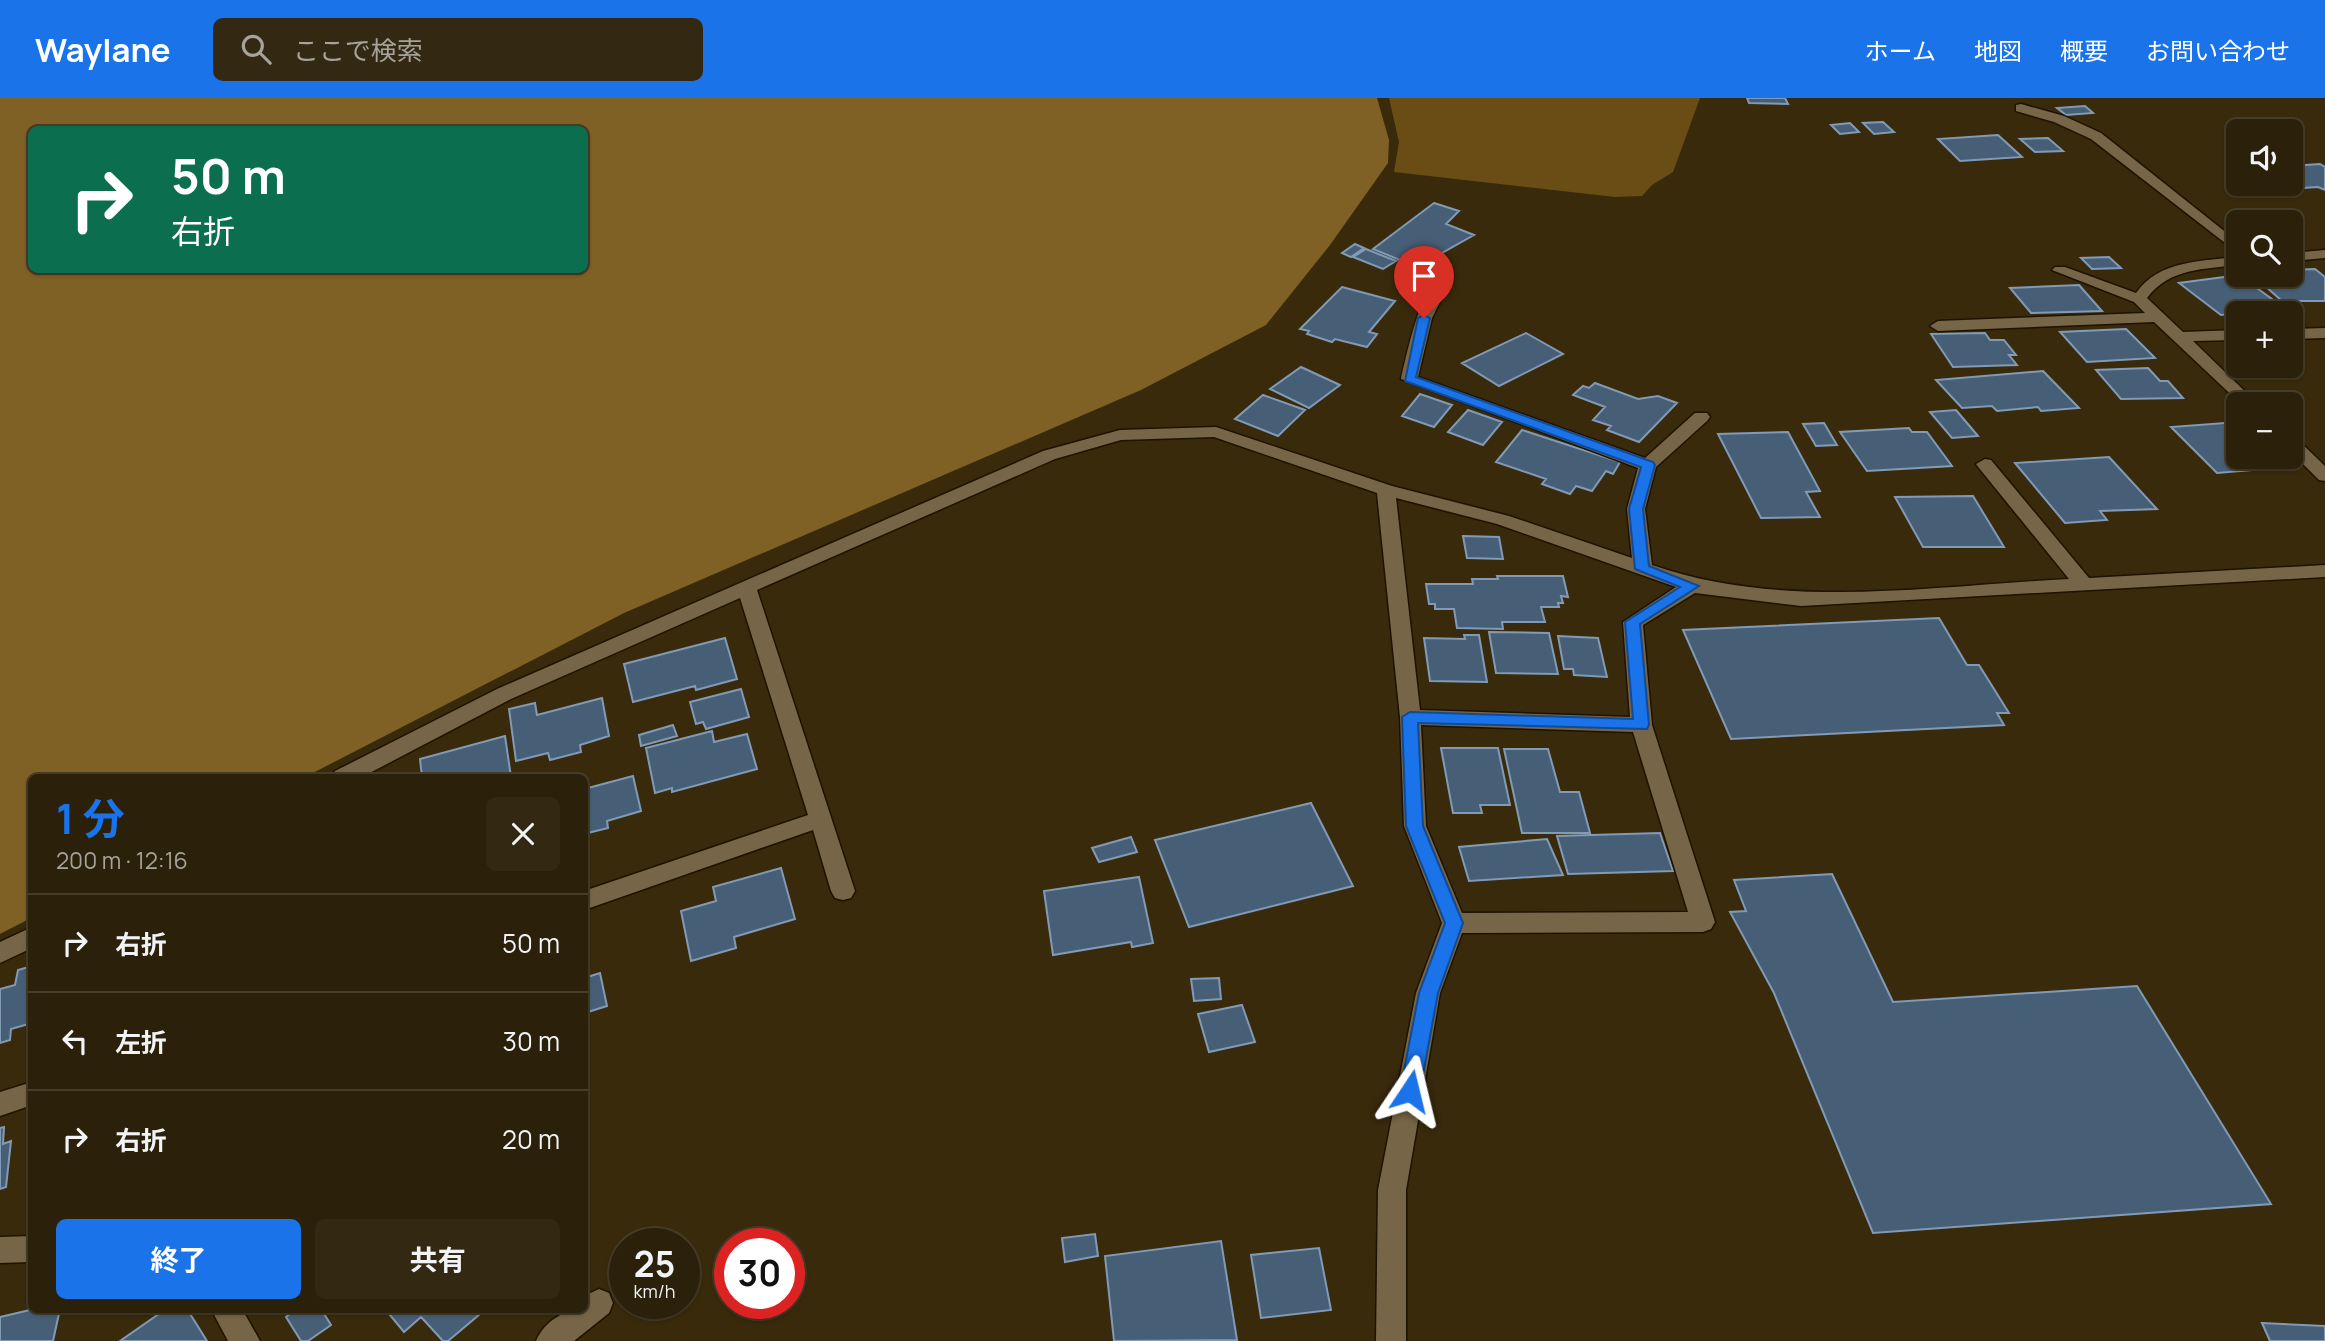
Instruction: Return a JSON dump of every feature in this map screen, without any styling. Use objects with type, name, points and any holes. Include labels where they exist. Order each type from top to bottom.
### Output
[{"type":"street","points":[[2021,108],[2059,119],[2096,136],[2226,239]]},
{"type":"street","points":[[2303,256],[2325,254]]},
{"type":"street","points":[[2139,299],[2148,282],[2171,270],[2226,263]]},
{"type":"street","points":[[2060,270],[2139,299],[2237,392]]},
{"type":"street","points":[[1445,276],[1424,318],[1409,379],[1648,465]]},
{"type":"street","points":[[1938,326],[2158,317]]},
{"type":"street","points":[[2303,334],[2325,333]]},
{"type":"street","points":[[2179,337],[2226,335]]},
{"type":"street","points":[[1643,569],[1636,509],[1648,465],[1701,417]]},
{"type":"street","points":[[349,774],[504,694],[1049,455],[1120,435],[1216,432],[1386,490],[1503,520],[1692,586],[1801,600],[2325,571]]},
{"type":"street","points":[[2303,455],[2325,476]]},
{"type":"street","points":[[1985,464],[2084,584]]},
{"type":"street","points":[[1386,490],[1410,717],[1415,826],[1454,923],[1428,993],[1392,1190],[1391,1341]]},
{"type":"street","points":[[1454,923],[1703,922],[1642,725],[1633,622],[1692,586]]},
{"type":"street","points":[[747,589],[843,891]]},
{"type":"street","points":[[1410,717],[1642,725]]},
{"type":"street","points":[[588,900],[820,819]]},
{"type":"street","points":[[0,953],[28,939]]},
{"type":"street","points":[[0,1104],[28,1094]]},
{"type":"street","points":[[0,1251],[28,1249]]},
{"type":"street","points":[[588,1311],[598,1303]]},
{"type":"street","points":[[228,1313],[245,1341]]},
{"type":"street","points":[[551,1341],[586,1313]]},
{"type":"shaded area","points":[[0,98],[1377,98],[1389,140],[1388,163],[1330,245],[1266,325],[1141,390],[624,613],[311,774],[28,774],[28,920],[0,934]]},
{"type":"shaded area","points":[[1389,98],[1700,98],[1673,172],[1652,185],[1642,196],[1615,197],[1394,172],[1399,142]]},
{"type":"building","points":[[1747,98],[1785,98],[1788,104],[1749,103]]},
{"type":"building","points":[[2085,106],[2093,113],[2066,115],[2057,108]]},
{"type":"building","points":[[1883,122],[1894,132],[1874,134],[1863,123]]},
{"type":"building","points":[[1850,123],[1859,132],[1840,134],[1831,125]]},
{"type":"building","points":[[1998,135],[2022,157],[1960,161],[1938,139]]},
{"type":"building","points":[[2048,138],[2063,151],[2035,152],[2020,139]]},
{"type":"building","points":[[2320,164],[2325,167],[2325,190],[2318,187],[2303,188],[2303,165]]},
{"type":"building","points":[[1434,203],[1459,211],[1446,224],[1474,235],[1417,267],[1373,249]]},
{"type":"building","points":[[1355,244],[1364,248],[1351,257],[1342,253]]},
{"type":"building","points":[[1366,249],[1396,261],[1383,269],[1353,257]]},
{"type":"building","points":[[2109,257],[2121,268],[2092,269],[2081,258]]},
{"type":"building","points":[[2315,269],[2325,277],[2325,301],[2282,301],[2266,287],[2303,287],[2303,270]]},
{"type":"building","points":[[2226,277],[2226,287],[2256,287],[2275,301],[2226,301],[2226,314],[2221,315],[2179,283]]},
{"type":"building","points":[[2079,285],[2102,311],[2031,313],[2010,288]]},
{"type":"building","points":[[1342,287],[1395,301],[1369,332],[1377,334],[1367,347],[1335,339],[1332,342],[1300,329]]},
{"type":"building","points":[[2126,329],[2155,358],[2087,362],[2060,332]]},
{"type":"building","points":[[1526,333],[1563,354],[1499,386],[1462,363]]},
{"type":"building","points":[[1985,333],[1990,340],[2004,340],[2016,355],[2009,355],[2017,365],[1953,367],[1931,334]]},
{"type":"building","points":[[1301,367],[1340,385],[1309,408],[1270,389]]},
{"type":"building","points":[[2148,368],[2160,381],[2168,381],[2183,398],[2121,399],[2096,370]]},
{"type":"building","points":[[2043,371],[2079,408],[2041,411],[2038,407],[1997,411],[1992,406],[1962,408],[1936,380]]},
{"type":"building","points":[[1595,383],[1638,399],[1658,396],[1677,403],[1639,442],[1607,430],[1611,426],[1593,420],[1605,407],[1573,395],[1583,386],[1589,388]]},
{"type":"building","points":[[1420,394],[1452,405],[1434,427],[1402,416]]},
{"type":"building","points":[[1263,395],[1305,410],[1278,436],[1235,419]]},
{"type":"building","points":[[1468,410],[1502,422],[1483,445],[1448,432]]},
{"type":"building","points":[[1956,410],[1978,436],[1952,438],[1930,412]]},
{"type":"building","points":[[1824,423],[1837,445],[1816,446],[1803,424]]},
{"type":"building","points":[[2226,423],[2226,469],[2265,469],[2217,473],[2171,427]]},
{"type":"building","points":[[1909,428],[1912,432],[1927,432],[1952,466],[1867,471],[1840,432]]},
{"type":"building","points":[[1522,430],[1620,462],[1613,474],[1606,471],[1592,491],[1576,486],[1570,494],[1542,484],[1546,479],[1496,462]]},
{"type":"building","points":[[1788,432],[1820,491],[1806,492],[1820,517],[1761,518],[1718,434]]},
{"type":"building","points":[[2109,457],[2157,509],[2100,511],[2107,520],[2065,523],[2015,463]]},
{"type":"building","points":[[1973,496],[2004,547],[1923,547],[1895,497]]},
{"type":"building","points":[[1463,536],[1499,537],[1503,559],[1467,558]]},
{"type":"building","points":[[1497,576],[1563,576],[1568,597],[1561,596],[1563,603],[1558,603],[1559,607],[1541,607],[1545,622],[1502,622],[1503,629],[1457,628],[1454,609],[1435,609],[1435,604],[1429,604],[1426,584],[1473,584],[1472,579],[1498,579]]},
{"type":"building","points":[[1939,618],[1967,665],[1979,665],[2009,713],[1997,713],[2004,725],[1731,739],[1683,630]]},
{"type":"building","points":[[1489,632],[1549,633],[1558,674],[1496,673]]},
{"type":"building","points":[[1464,635],[1479,635],[1487,682],[1430,681],[1424,638],[1465,639]]},
{"type":"building","points":[[1558,636],[1598,638],[1607,677],[1574,675],[1573,669],[1564,669]]},
{"type":"building","points":[[725,638],[737,679],[696,690],[695,686],[633,702],[624,664]]},
{"type":"building","points":[[741,689],[749,717],[706,729],[703,722],[696,724],[690,702]]},
{"type":"building","points":[[602,698],[609,736],[580,745],[581,752],[550,760],[548,753],[516,761],[509,709],[535,703],[537,715]]},
{"type":"building","points":[[673,725],[677,736],[641,746],[639,735]]},
{"type":"building","points":[[712,731],[714,742],[747,734],[757,769],[672,792],[672,788],[655,793],[646,748]]},
{"type":"building","points":[[505,736],[511,774],[422,774],[420,759]]},
{"type":"building","points":[[1441,748],[1498,748],[1510,805],[1480,805],[1482,813],[1453,813]]},
{"type":"building","points":[[1504,749],[1548,749],[1560,792],[1579,792],[1590,833],[1522,833]]},
{"type":"building","points":[[633,776],[641,811],[607,821],[608,828],[588,833],[588,788]]},
{"type":"building","points":[[1311,803],[1353,886],[1189,927],[1155,840]]},
{"type":"building","points":[[1660,833],[1673,871],[1568,874],[1557,836]]},
{"type":"building","points":[[1131,837],[1137,852],[1099,862],[1092,848]]},
{"type":"building","points":[[1547,839],[1563,875],[1469,881],[1459,847]]},
{"type":"building","points":[[781,868],[795,919],[734,937],[736,948],[691,961],[681,911],[716,901],[713,887]]},
{"type":"building","points":[[1832,874],[1893,1002],[2137,986],[2271,1204],[1873,1233],[1774,993],[1730,912],[1746,911],[1734,880]]},
{"type":"building","points":[[1139,877],[1153,943],[1132,947],[1131,942],[1053,955],[1044,891]]},
{"type":"building","points":[[28,967],[28,1024],[11,1029],[10,1040],[0,1043],[0,989],[15,985],[18,970]]},
{"type":"building","points":[[600,973],[607,1006],[588,1012],[588,977]]},
{"type":"building","points":[[1219,978],[1221,999],[1194,1001],[1191,979]]},
{"type":"building","points":[[1242,1005],[1255,1042],[1209,1052],[1198,1014]]},
{"type":"building","points":[[4,1127],[3,1144],[11,1141],[6,1187],[0,1189],[0,1128]]},
{"type":"building","points":[[1095,1234],[1098,1256],[1065,1262],[1062,1238]]},
{"type":"building","points":[[1221,1241],[1237,1340],[1114,1341],[1105,1256]]},
{"type":"building","points":[[1319,1248],[1331,1310],[1261,1318],[1251,1255]]},
{"type":"building","points":[[28,1310],[28,1313],[59,1313],[53,1341],[0,1341],[0,1317]]},
{"type":"building","points":[[160,1313],[190,1313],[207,1341],[120,1341]]},
{"type":"building","points":[[291,1313],[324,1313],[331,1325],[308,1341],[301,1341],[286,1317]]},
{"type":"building","points":[[388,1313],[481,1313],[448,1341],[443,1341],[421,1317],[404,1332]]},
{"type":"building","points":[[2262,1323],[2325,1326],[2325,1341],[2270,1341]]},
{"type":"route","points":[[1410,1091],[1428,993],[1454,923],[1415,826],[1410,717],[1642,725],[1633,622],[1692,586],[1643,569],[1636,509],[1648,465],[1409,379],[1424,318]]}]
